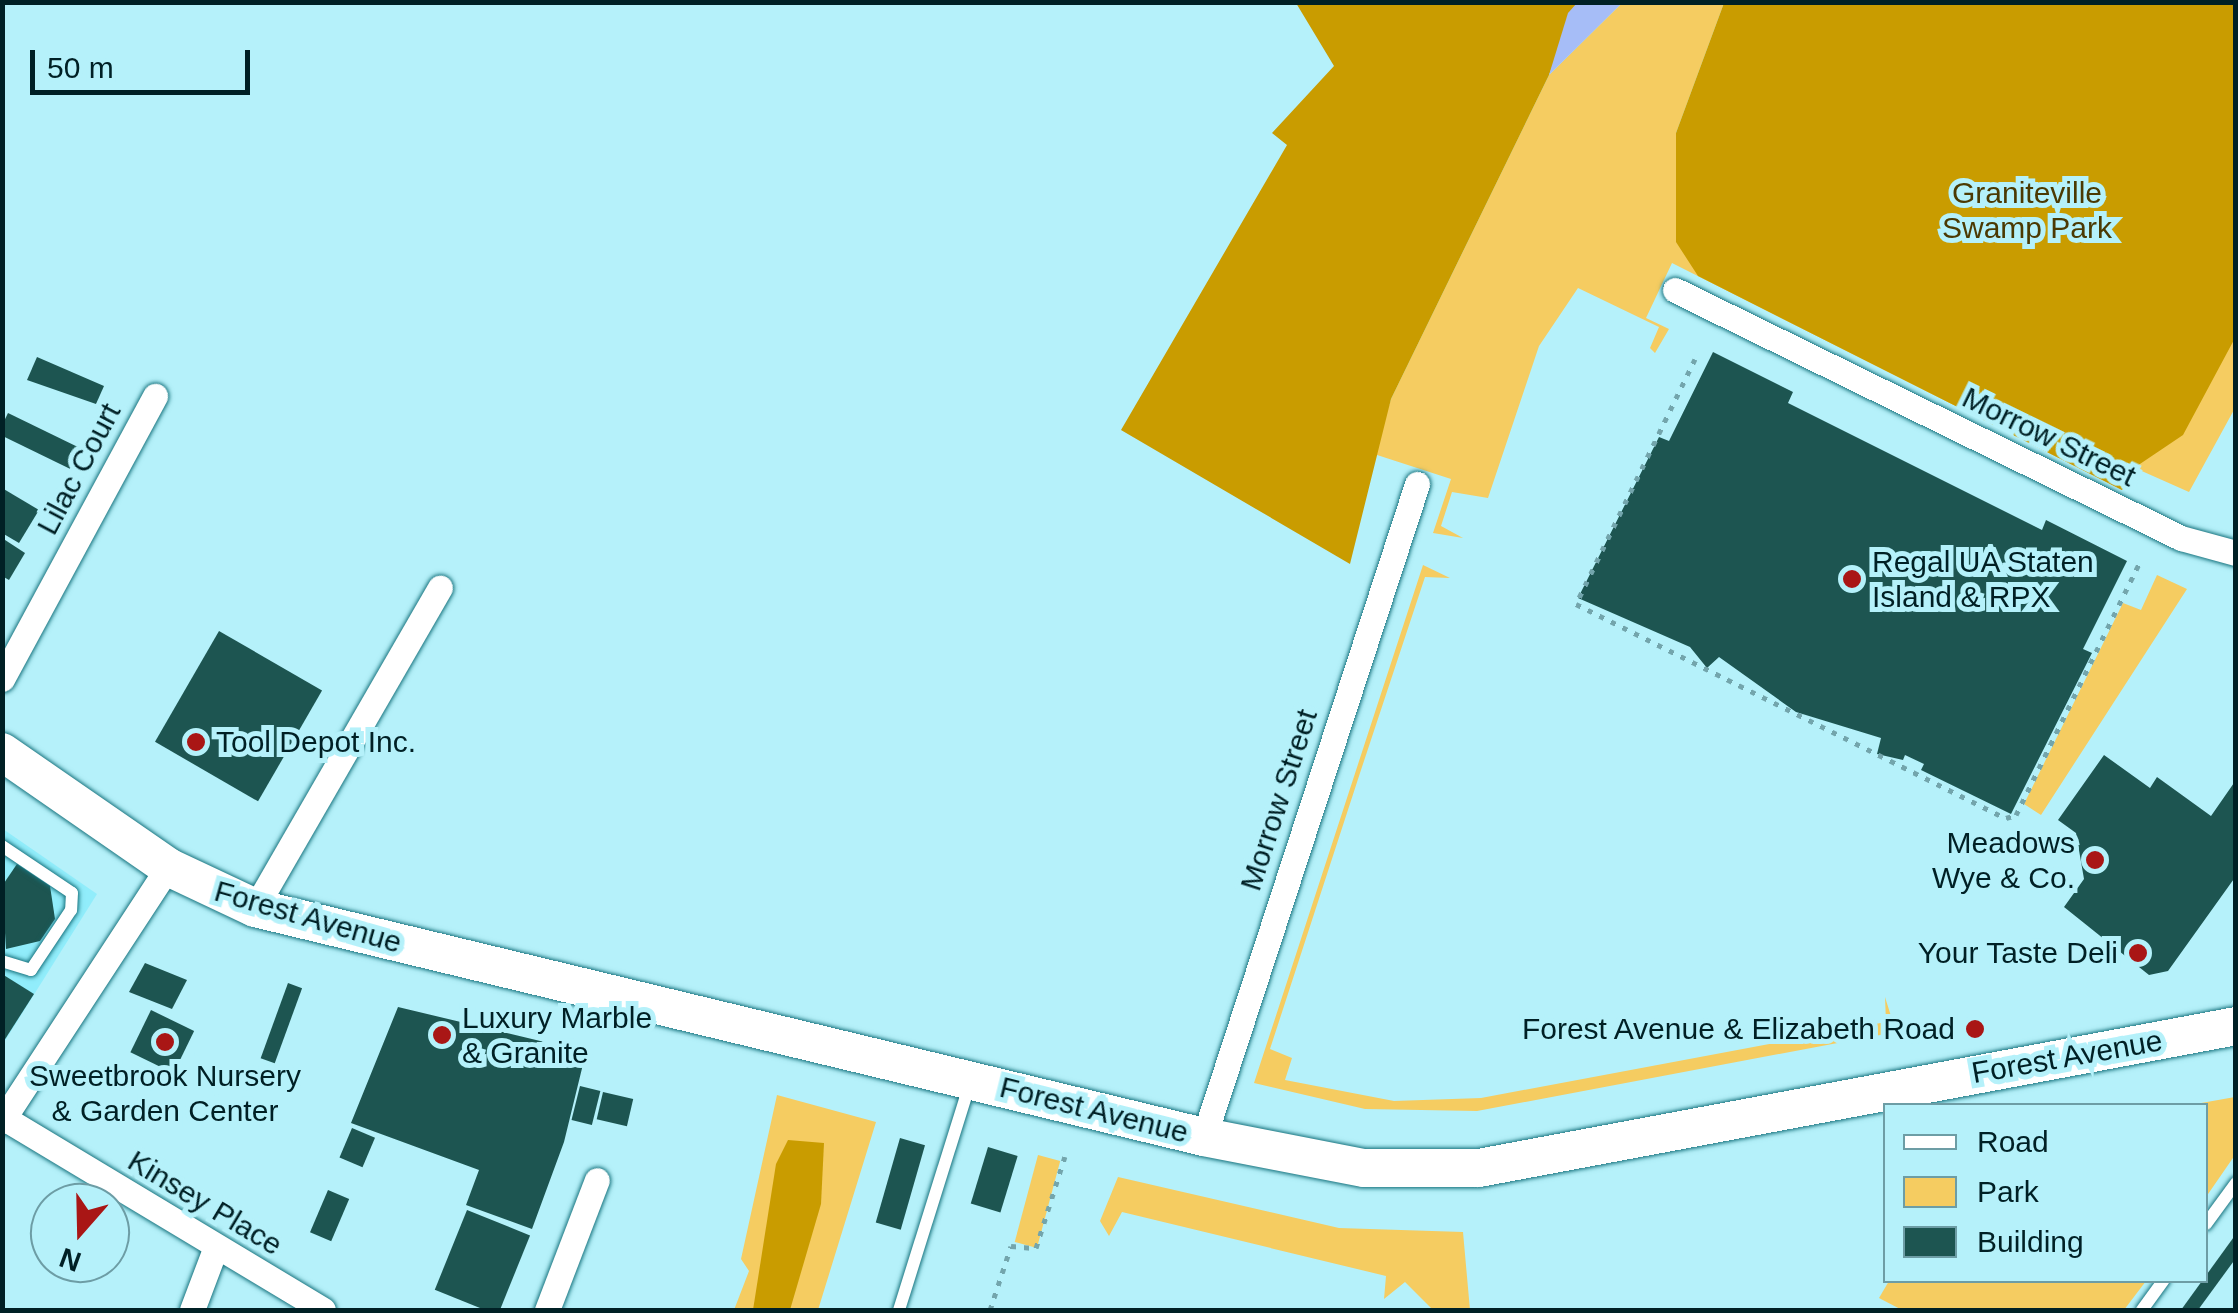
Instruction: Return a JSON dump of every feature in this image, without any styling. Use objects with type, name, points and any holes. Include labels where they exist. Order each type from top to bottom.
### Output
[{"type":"main road","name":"Forest Avenue","points":[[2,752],[168,867],[255,908],[1204,1136],[1364,1168],[1440,1173],[2236,1026]]},
{"type":"street","name":"Morrow Street","points":[[1675,290],[2181,538],[2236,553]]},
{"type":"street","name":"Lilac Court","points":[[2,679],[156,396]]},
{"type":"street","name":"Morrow Street","points":[[1204,1136],[1417,484]]},
{"type":"street","points":[[255,908],[440,587]]},
{"type":"street","points":[[3,1120],[168,867]]},
{"type":"street","name":"Kinsey Place","points":[[3,1120],[323,1310]]},
{"type":"street","points":[[546,1310],[597,1180]]},
{"type":"street","points":[[192,1310],[216,1249]]},
{"type":"lane","points":[[2,846],[72,893],[71,910],[31,970],[2,961]]},
{"type":"lane","points":[[899,1310],[971,1079]]},
{"type":"lane","points":[[2208,1221],[2236,1183]]},
{"type":"lane","points":[[2142,1310],[2162,1283]]},
{"type":"path","points":[[1694,359],[1576,604],[2006,818],[2016,814],[2140,562]]},
{"type":"path","points":[[990,1310],[1012,1246],[1036,1248],[1066,1156]]},
{"type":"shaded area","points":[[1577,3],[1622,3],[1549,75],[1568,13]]},
{"type":"shaded area","points":[[3,829],[97,894],[3,1044]]},
{"type":"green space","points":[[1296,3],[1577,3],[1549,75],[1391,399],[1350,564],[1121,430],[1287,145],[1272,133],[1334,66]]},
{"type":"green space","name":"Graniteville Swamp Park","points":[[1622,3],[1724,3],[1676,133],[1677,218],[2235,3],[2235,408],[2189,492],[2135,468],[2122,490],[1672,263],[1646,318],[1669,329],[1655,353],[1650,348],[1659,327],[1578,288],[1539,346],[1488,498],[1452,492],[1441,526],[1463,538],[1433,533],[1451,479],[1374,454],[1391,399],[1549,75]]},
{"type":"green space","name":"Graniteville Swamp Park","points":[[1724,3],[2235,3],[2235,338],[2183,435],[2134,468],[2122,490],[1698,276],[1676,242],[1676,133]]},
{"type":"green space","points":[[1423,565],[1450,578],[1425,577],[1360,773],[1270,1049],[1292,1058],[1285,1080],[1394,1101],[1481,1098],[1886,1022],[1885,997],[1896,1032],[1477,1111],[1365,1109],[1254,1083]]},
{"type":"green space","points":[[2157,575],[2187,589],[2041,815],[2024,804],[2123,603],[2141,610]]},
{"type":"green space","points":[[777,1095],[876,1122],[818,1310],[734,1310],[749,1271],[741,1259]]},
{"type":"green space","points":[[2235,1097],[2235,1155],[2208,1194],[2208,1103],[2201,1103]]},
{"type":"green space","points":[[788,1140],[824,1143],[821,1204],[790,1310],[753,1310],[776,1164]]},
{"type":"green space","points":[[1038,1155],[1060,1161],[1037,1248],[1015,1242]]},
{"type":"green space","points":[[1118,1177],[1339,1228],[1463,1232],[1470,1310],[1433,1310],[1405,1282],[1384,1299],[1386,1276],[1122,1212],[1109,1236],[1100,1221]]},
{"type":"green space","points":[[1888,1283],[2144,1283],[2124,1310],[1902,1310],[1879,1298]]},
{"type":"building","name":"Regal UA Staten Island & RPX","points":[[1713,352],[1793,392],[1788,403],[2042,530],[2046,520],[2127,561],[2083,649],[2092,653],[2011,814],[1921,770],[1924,764],[1905,755],[1903,760],[1877,754],[1881,738],[1796,712],[1719,657],[1707,668],[1690,647],[1578,598],[1659,437],[1669,441]]},
{"type":"building","points":[[37,357],[104,386],[96,404],[27,380]]},
{"type":"building","points":[[8,413],[80,448],[70,469],[2,436]]},
{"type":"building","points":[[2,488],[39,510],[19,543],[2,533]]},
{"type":"building","points":[[2,538],[25,553],[9,580],[2,576]]},
{"type":"building","points":[[219,631],[322,690],[258,801],[155,742]]},
{"type":"building","points":[[2104,755],[2150,788],[2157,777],[2211,816],[2236,780],[2236,876],[2168,971],[2149,975],[2064,907],[2084,879],[2076,833],[2058,820]]},
{"type":"building","points":[[17,864],[50,886],[55,919],[40,941],[6,949],[2,886]]},
{"type":"building","points":[[145,963],[187,980],[172,1009],[129,992]]},
{"type":"building","points":[[2,974],[34,994],[2,1044]]},
{"type":"building","points":[[288,983],[302,988],[275,1063],[261,1058]]},
{"type":"building","points":[[398,1007],[586,1052],[564,1142],[532,1229],[466,1205],[479,1170],[351,1123]]},
{"type":"building","points":[[151,1010],[194,1031],[174,1073],[130,1052]]},
{"type":"building","points":[[580,1086],[600,1091],[592,1125],[572,1120]]},
{"type":"building","points":[[603,1092],[633,1099],[627,1126],[597,1119]]},
{"type":"building","points":[[352,1128],[375,1138],[363,1167],[339,1157]]},
{"type":"building","points":[[900,1138],[925,1145],[901,1230],[876,1223]]},
{"type":"building","points":[[988,1147],[1018,1156],[1000,1212],[971,1203]]},
{"type":"building","points":[[328,1190],[349,1199],[331,1241],[310,1232]]},
{"type":"building","points":[[467,1210],[530,1235],[500,1310],[485,1310],[435,1290]]},
{"type":"building","points":[[2236,1234],[2236,1258],[2198,1310],[2181,1310],[2201,1283],[2208,1283],[2208,1273]]},
{"type":"place","name":"Regal UA Staten Island & RPX","points":[[1852,579]]},
{"type":"place","name":"Tool Depot Inc.","points":[[196,742]]},
{"type":"place","name":"Meadows Wye & Co.","points":[[2095,860]]},
{"type":"place","name":"Your Taste Deli","points":[[2138,953]]},
{"type":"place","name":"Forest Avenue & Elizabeth Road","points":[[1975,1029]]},
{"type":"place","name":"Luxury Marble & Granite","points":[[442,1035]]},
{"type":"place","name":"Sweetbrook Nursery & Garden Center","points":[[165,1042]]}]
